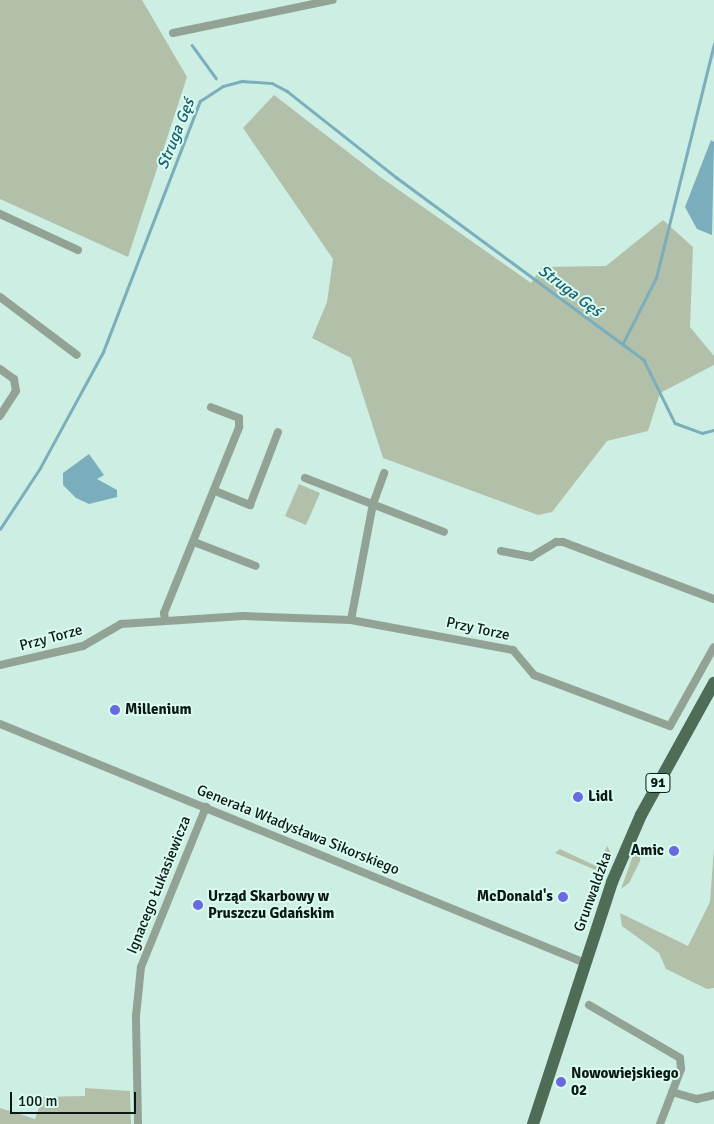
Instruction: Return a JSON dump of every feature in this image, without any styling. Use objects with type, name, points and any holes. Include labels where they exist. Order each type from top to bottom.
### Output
[{"type":"main road","name":"Grunwaldzka","points":[[533,1124],[612,882],[641,815],[714,683]]},
{"type":"street","points":[[172,33],[333,0]]},
{"type":"street","points":[[0,214],[78,250]]},
{"type":"street","points":[[0,297],[77,355]]},
{"type":"street","points":[[0,369],[14,379],[16,391],[0,416]]},
{"type":"street","points":[[165,620],[164,612],[194,542],[239,421],[211,407]]},
{"type":"street","points":[[214,491],[250,505],[278,432]]},
{"type":"street","points":[[351,620],[373,504],[384,473]]},
{"type":"street","points":[[305,478],[444,532]]},
{"type":"street","points":[[194,542],[256,566]]},
{"type":"street","points":[[501,551],[531,557],[556,542],[563,542],[714,599]]},
{"type":"street","name":"Przy Torze","points":[[0,665],[83,646],[121,624],[243,616],[351,620],[513,650],[534,675],[670,726],[714,647]]},
{"type":"street","name":"Generała Władysława Sikorskiego","points":[[0,724],[585,962]]},
{"type":"street","name":"Ignacego Łukasiewicza","points":[[138,1124],[136,1016],[141,968],[206,807]]},
{"type":"street","points":[[589,1005],[677,1053],[681,1069],[660,1124]]},
{"type":"street","points":[[672,1092],[698,1099],[714,1095]]},
{"type":"green space","points":[[0,0],[142,0],[187,77],[128,257],[0,199]]},
{"type":"green space","points":[[274,95],[379,176],[531,283],[542,267],[606,266],[663,220],[693,247],[690,327],[714,356],[714,365],[660,393],[648,431],[607,441],[552,512],[538,515],[383,458],[351,358],[312,338],[327,302],[333,259],[243,128]]},
{"type":"green space","points":[[299,484],[320,493],[306,525],[285,516]]},
{"type":"green space","points":[[607,846],[611,853],[606,868],[598,871],[555,853],[560,849],[598,867]]},
{"type":"green space","points":[[636,847],[641,850],[640,861],[629,883],[621,889]]},
{"type":"green space","points":[[714,848],[714,988],[707,989],[666,969],[659,953],[622,926],[620,913],[688,946],[710,902]]},
{"type":"green space","points":[[85,1088],[130,1091],[131,1124],[0,1124],[0,1108],[35,1119],[43,1097],[85,1096]]},
{"type":"water","points":[[711,140],[714,142],[712,235],[697,229],[685,207]]},
{"type":"water","points":[[89,454],[104,475],[97,479],[117,490],[117,497],[89,504],[76,498],[63,485],[63,473]]},
{"type":"waterway","points":[[622,345],[656,278],[714,44]]},
{"type":"waterway","points":[[192,45],[216,78]]},
{"type":"waterway","name":"Struga Gęś","points":[[0,529],[40,468],[103,352],[200,101],[223,86],[242,81],[272,83],[287,91],[396,177],[644,360],[675,423],[702,433],[714,430]]},
{"type":"place","name":"Millenium","points":[[115,710]]},
{"type":"place","name":"Lidl","points":[[578,797]]},
{"type":"place","name":"Amic","points":[[674,851]]},
{"type":"place","name":"McDonald's","points":[[563,897]]},
{"type":"place","name":"Urząd Skarbowy w Pruszczu Gdańskim","points":[[198,905]]},
{"type":"place","name":"Nowowiejskiego 02","points":[[561,1082]]}]
